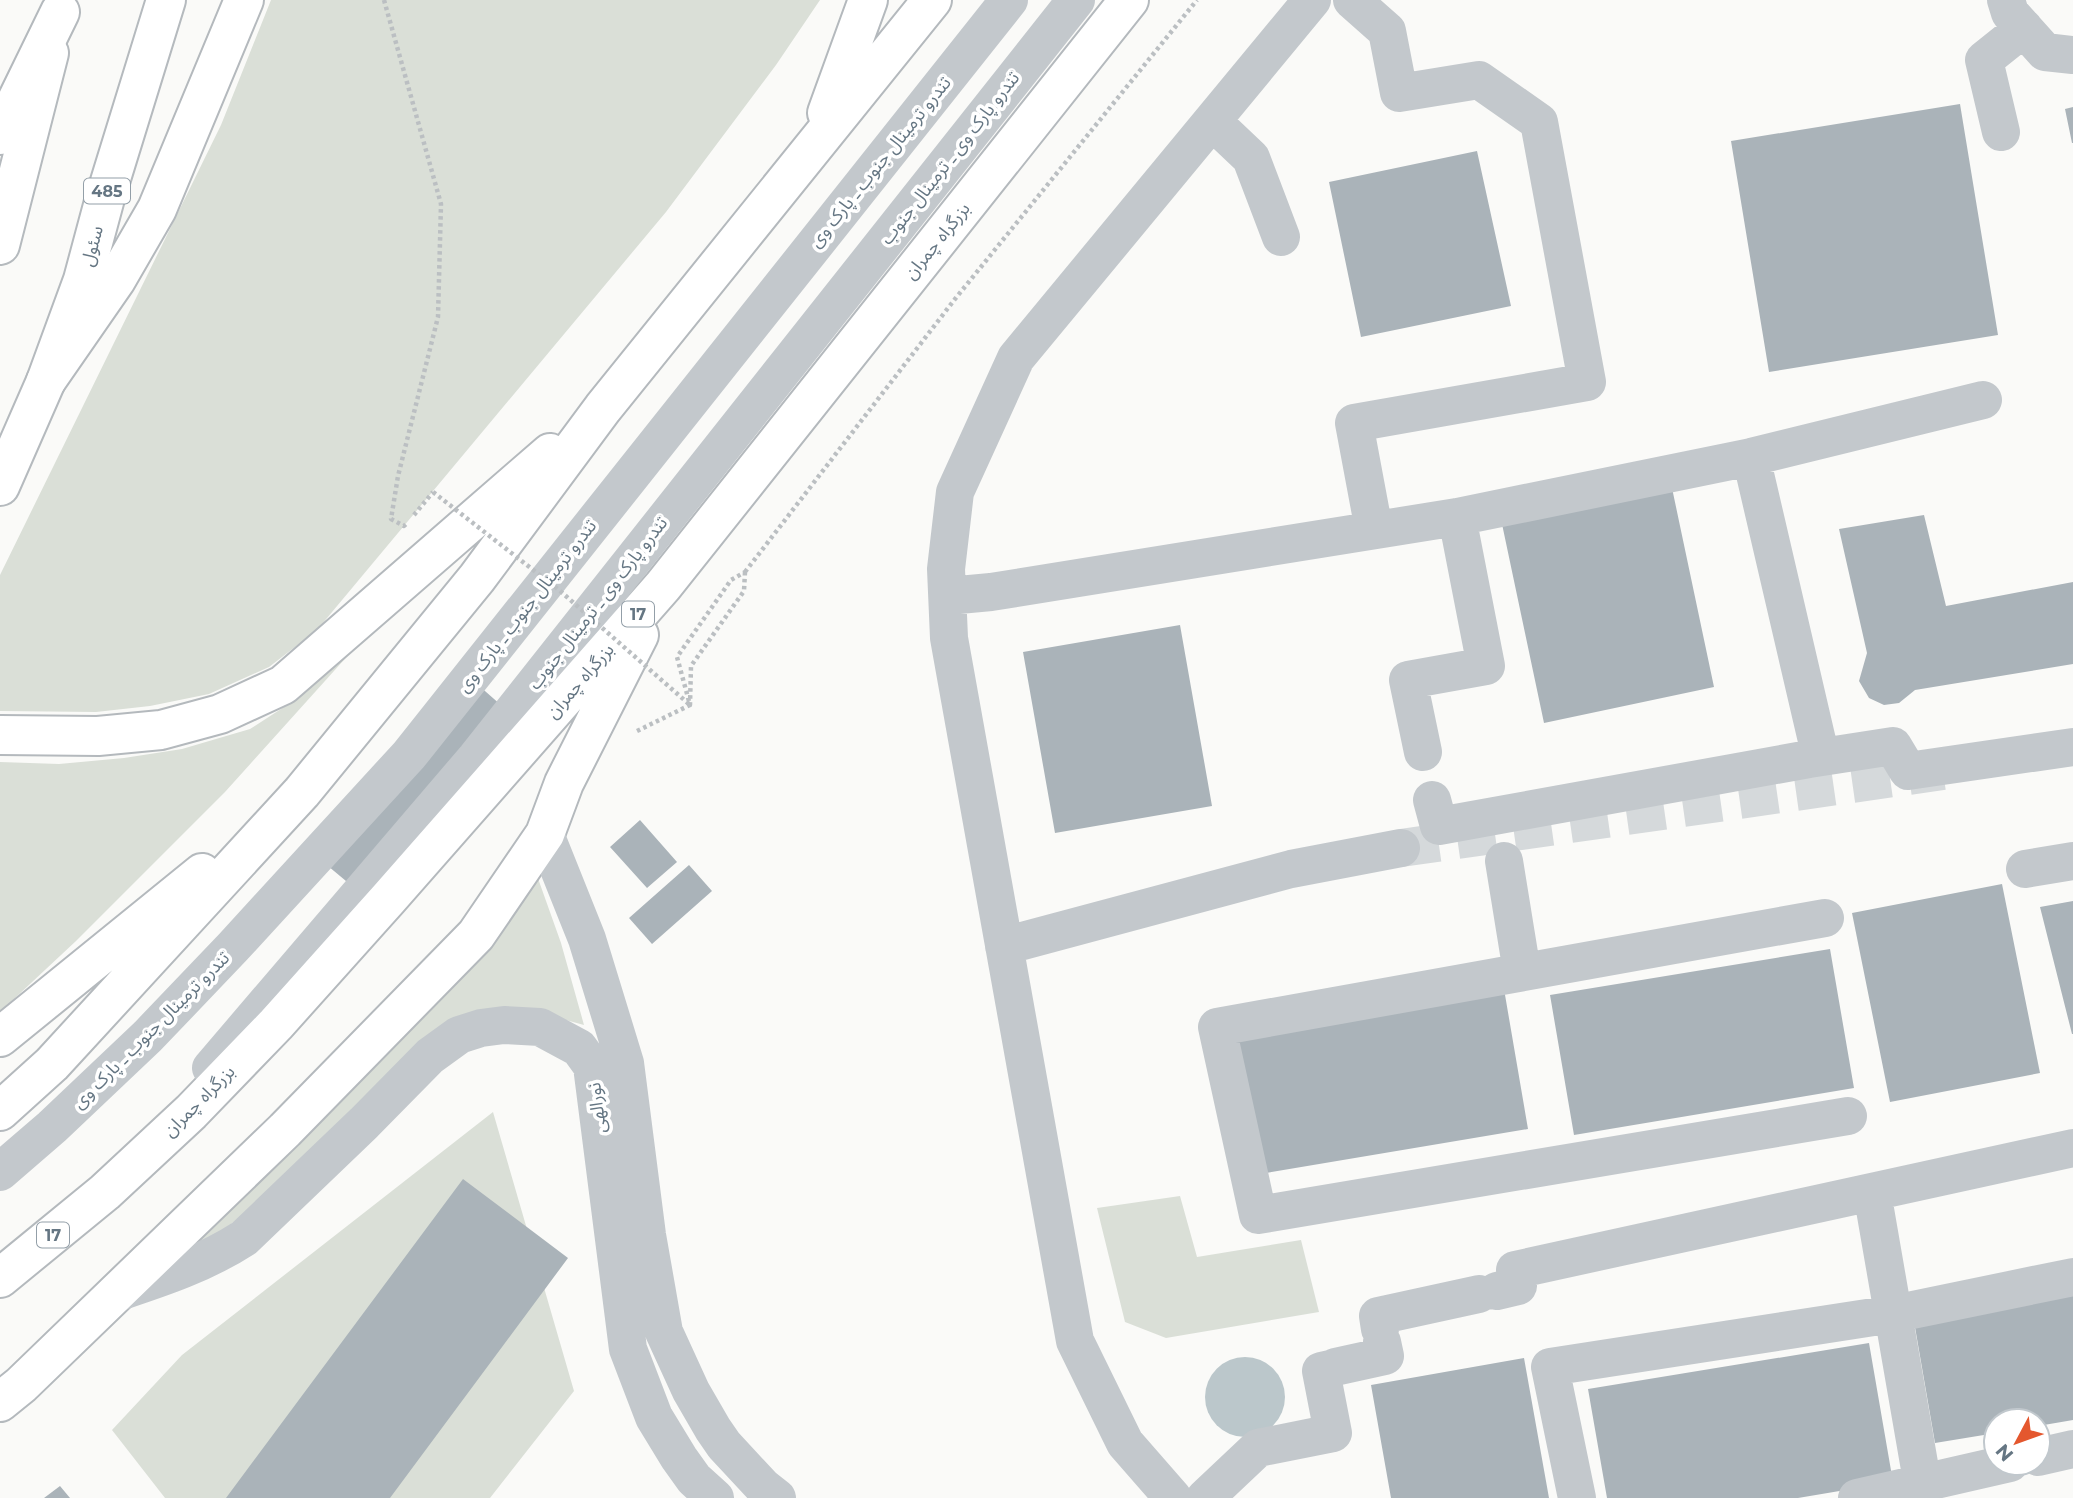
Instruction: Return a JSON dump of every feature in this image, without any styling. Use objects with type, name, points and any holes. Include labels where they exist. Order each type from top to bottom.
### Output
[{"type":"main road","name":"سئول","points":[[0,486],[46,381],[83,280],[105,198],[166,0]]},
{"type":"main road","points":[[46,381],[116,280],[158,209],[244,0]]},
{"type":"main road","points":[[817,142],[868,0]]},
{"type":"main road","points":[[0,1111],[52,1064],[302,792],[477,578],[603,408],[932,0]]},
{"type":"main road","name":"بزرگراه چمران","points":[[0,1278],[105,1192],[191,1111],[276,1024],[663,586],[1129,0]]},
{"type":"main road","points":[[0,135],[62,6]]},
{"type":"main road","points":[[0,245],[62,6]]},
{"type":"main road","points":[[0,734],[98,736],[161,730],[220,714],[283,685],[603,408]]},
{"type":"main road","points":[[0,1402],[21,1385],[285,1130],[476,935],[545,834],[564,783],[663,586]]},
{"type":"main road","points":[[0,1037],[302,792]]},
{"type":"street","name":"تندرو ترمینال جنوب ـ پارک وی","points":[[0,1172],[148,1036],[409,755],[1009,0]]},
{"type":"street","name":"تندرو پارک وی ـ ترمینال جنوب","points":[[105,1192],[476,758],[1076,0]]},
{"type":"street","points":[[1173,1498],[1125,1443],[1075,1341],[949,638],[947,569],[955,492],[1016,358],[1312,0]]},
{"type":"street","points":[[1352,0],[1387,31],[1399,93],[1479,80],[1539,122],[1587,382],[1354,423],[1374,530]]},
{"type":"street","points":[[2001,132],[1984,60],[2015,14],[2045,52],[2073,55]]},
{"type":"street","points":[[1212,121],[1251,158],[1281,237]]},
{"type":"street","points":[[948,596],[991,592],[1457,517],[1751,457],[1983,400]]},
{"type":"street","points":[[1751,457],[1818,746]]},
{"type":"street","points":[[1423,752],[1408,680],[1486,666],[1457,517]]},
{"type":"street","points":[[1432,800],[1439,826],[1809,759],[1892,747],[1908,771],[2073,747]]},
{"type":"street","name":"نورالهی","points":[[545,834],[587,939],[625,1063],[647,1236],[664,1332],[691,1391],[724,1444],[763,1487],[777,1498]]},
{"type":"street","points":[[1004,946],[1291,869],[1401,848]]},
{"type":"street","points":[[1504,861],[1522,972]]},
{"type":"street","points":[[2025,869],[2073,861]]},
{"type":"street","points":[[1825,918],[1217,1027],[1258,1215],[1848,1116]]},
{"type":"street","name":"نورالهی","points":[[116,1293],[182,1270],[223,1252],[244,1238],[430,1056],[459,1035],[504,1025],[540,1027],[579,1048],[592,1066],[628,1349],[654,1417],[702,1492]]},
{"type":"street","points":[[1205,1498],[1258,1448],[1333,1433],[1321,1371],[1385,1356],[1378,1316],[1518,1286],[1514,1270],[2073,1148]]},
{"type":"street","points":[[1872,1192],[1925,1498]]},
{"type":"street","points":[[1577,1498],[1550,1367],[1893,1314],[2073,1277]]},
{"type":"street","points":[[654,1417],[691,1391]]},
{"type":"street","points":[[2052,1454],[2073,1449]]},
{"type":"street","points":[[1857,1498],[1982,1469]]},
{"type":"path","points":[[384,0],[441,204],[438,317],[398,476],[391,519],[404,526],[433,492],[559,590],[690,705]]},
{"type":"path","points":[[690,705],[677,656],[731,580],[745,572],[955,299],[1197,0]]},
{"type":"path","points":[[690,705],[691,666],[744,591],[745,572]]},
{"type":"path","points":[[633,733],[690,705]]},
{"type":"shaded area","points":[[271,0],[820,0],[776,65],[666,212],[317,630],[269,667],[209,694],[150,706],[96,712],[0,711],[0,575],[221,125]]},
{"type":"shaded area","points":[[361,641],[225,792],[76,941],[0,1012],[0,762],[59,764],[124,758],[182,749],[250,729],[298,698]]},
{"type":"shaded area","points":[[535,870],[561,943],[584,1025],[529,1010],[506,1009],[187,1257],[205,1225]]},
{"type":"shaded area","points":[[493,1112],[574,1391],[490,1498],[165,1498],[112,1430],[182,1355]]},
{"type":"shaded area","points":[[1180,1196],[1197,1257],[1301,1240],[1319,1312],[1166,1338],[1125,1322],[1097,1208]]},
{"type":"shaded area","points":[[1237,1357],[1253,1357],[1274,1368],[1285,1389],[1285,1405],[1274,1426],[1253,1437],[1237,1437],[1223,1431],[1211,1419],[1205,1405],[1205,1389],[1211,1375],[1223,1363]]},
{"type":"building","points":[[1960,104],[1998,335],[1769,372],[1731,141]]},
{"type":"building","points":[[2073,107],[2073,143],[2072,143],[2065,109]]},
{"type":"building","points":[[1477,151],[1511,306],[1361,337],[1329,182]]},
{"type":"building","points":[[1672,488],[1714,687],[1544,723],[1502,524]]},
{"type":"building","points":[[1924,515],[1946,606],[2073,582],[2073,664],[1915,690],[1899,703],[1884,705],[1869,698],[1859,681],[1867,653],[1839,529]]},
{"type":"building","points":[[1180,625],[1212,806],[1055,833],[1023,652]]},
{"type":"building","points":[[477,684],[502,706],[352,886],[322,861]]},
{"type":"building","points":[[640,820],[677,862],[647,888],[610,847]]},
{"type":"building","points":[[689,865],[712,891],[652,944],[629,918]]},
{"type":"building","points":[[2002,884],[2040,1073],[1890,1102],[1852,913]]},
{"type":"building","points":[[2073,901],[2073,1034],[2072,1034],[2040,907]]},
{"type":"building","points":[[1830,949],[1854,1088],[1574,1135],[1550,995]]},
{"type":"building","points":[[1504,989],[1528,1129],[1248,1176],[1224,1037]]},
{"type":"building","points":[[463,1179],[568,1258],[390,1498],[226,1498]]},
{"type":"building","points":[[2073,1276],[2073,1420],[2052,1424],[2052,1407],[1982,1407],[1982,1435],[1935,1443],[1911,1304]]},
{"type":"building","points":[[1869,1343],[1893,1482],[1798,1498],[1607,1498],[1588,1389]]},
{"type":"building","points":[[1524,1358],[1549,1498],[1391,1498],[1371,1385]]},
{"type":"building","points":[[60,1486],[70,1498],[44,1498]]},
{"type":"tunnel","points":[[1401,848],[1943,771]]}]
